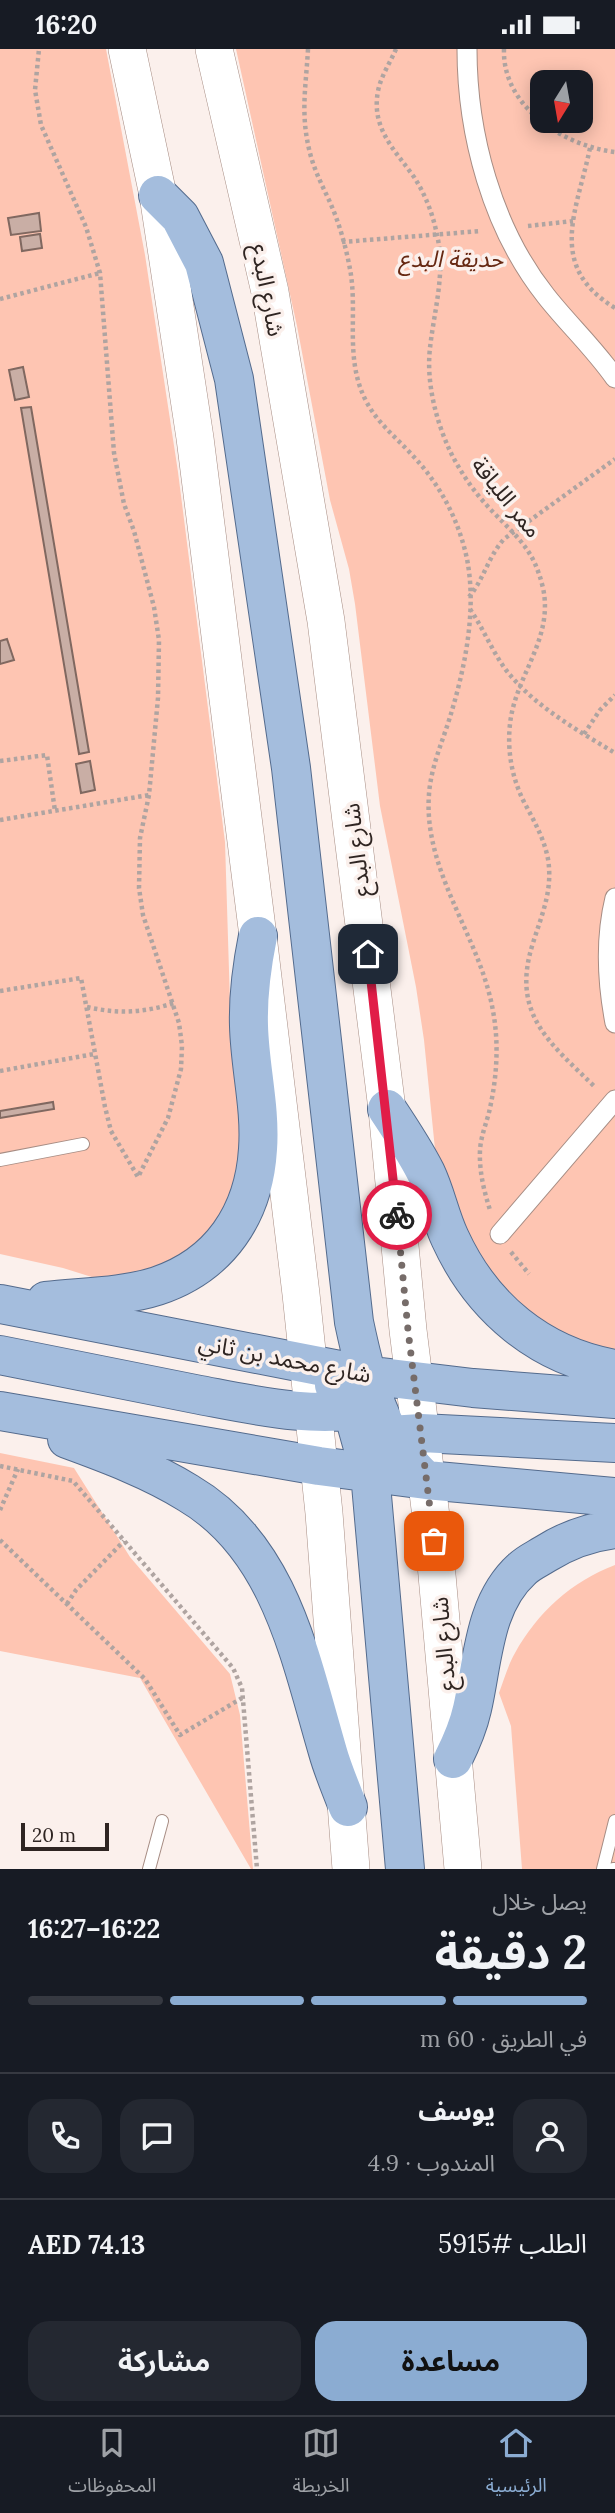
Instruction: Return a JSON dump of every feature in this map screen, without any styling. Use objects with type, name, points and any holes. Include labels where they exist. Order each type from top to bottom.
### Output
[{"type":"main road","points":[[127,49],[158,195],[195,438],[258,936],[319,1466],[351,1869]]},
{"type":"main road","name":"شارع البدع","points":[[214,49],[270,292],[326,621],[387,1109],[414,1382],[377,1425],[426,1480],[463,1869]]},
{"type":"main road","points":[[158,195],[180,217],[204,263],[234,380],[291,768],[354,1322],[377,1425],[405,1869]]},
{"type":"main road","points":[[2,1305],[155,1287],[183,1275],[209,1258],[233,1230],[249,1201],[258,1148],[249,1026],[250,986],[258,936]]},
{"type":"main road","points":[[387,1109],[415,1152],[450,1238],[484,1294],[516,1325],[544,1345],[565,1356],[615,1369]]},
{"type":"main road","name":"شارع محمد بن ثاني","points":[[2,1305],[308,1364],[377,1425],[426,1480],[615,1497]]},
{"type":"main road","points":[[0,1355],[251,1404],[313,1412],[377,1425],[615,1443]]},
{"type":"main road","name":"شارع محمد بن ثاني","points":[[0,1411],[319,1466],[377,1425],[414,1382],[615,1399]]},
{"type":"main road","points":[[0,1411],[160,1478],[189,1493],[232,1527],[270,1578],[289,1620],[328,1753],[348,1807]]},
{"type":"main road","points":[[453,1759],[468,1725],[485,1640],[495,1609],[505,1590],[522,1569],[561,1544],[594,1532],[615,1529]]},
{"type":"street","points":[[467,49],[471,115],[479,155],[506,229],[523,263],[544,294],[591,346],[615,378]]},
{"type":"street","points":[[615,898],[607,960],[615,1023]]},
{"type":"street","points":[[500,1234],[613,1102]]},
{"type":"lane","points":[[0,1160],[83,1144]]},
{"type":"lane","points":[[149,1869],[162,1821]]},
{"type":"lane","points":[[603,1869],[615,1821]]},
{"type":"path","points":[[0,991],[81,978],[111,1131],[138,1177],[159,1139],[178,1080],[182,1047],[174,1003],[143,915],[139,888],[140,838],[149,795],[160,671],[159,640],[154,607],[118,478],[100,273],[86,227],[41,125],[35,90],[39,49]]},
{"type":"path","points":[[308,49],[304,82],[305,130],[318,177],[336,219],[351,271],[352,344],[359,386],[378,421],[432,477],[463,543],[467,563],[470,597],[468,634],[457,689],[433,768],[429,816],[437,858],[483,974],[493,1009],[497,1060],[495,1086],[480,1150],[487,1203],[500,1234],[529,1274]]},
{"type":"path","name":"ممر اللياقة","points":[[396,49],[378,92],[378,121],[390,147],[424,195],[438,236],[440,269],[429,351],[430,378],[441,430],[463,475],[495,514],[525,544],[540,575],[545,611],[543,630],[538,649],[520,686],[510,724],[511,765],[545,846],[550,879],[545,911],[529,961],[527,979],[530,1009],[546,1039],[613,1102]]},
{"type":"path","points":[[503,49],[506,68],[513,85],[529,109],[561,135],[590,148],[615,152]]},
{"type":"path","points":[[590,148],[573,221],[571,250],[577,268],[590,289],[615,308]]},
{"type":"path","points":[[342,241],[438,236],[573,221]]},
{"type":"path","points":[[0,299],[100,273]]},
{"type":"path","points":[[470,597],[481,581],[495,549],[514,531],[615,459]]},
{"type":"path","points":[[469,608],[505,669],[520,686],[534,699],[615,753]]},
{"type":"path","points":[[584,734],[600,710],[615,695]]},
{"type":"path","points":[[0,761],[47,755],[55,811]]},
{"type":"path","points":[[0,820],[149,795]]},
{"type":"path","points":[[87,1007],[130,1013],[174,1003]]},
{"type":"path","points":[[0,1072],[94,1054]]},
{"type":"path","points":[[0,1466],[73,1481],[233,1668],[242,1688],[257,1869]]},
{"type":"path","points":[[0,1510],[18,1469]]},
{"type":"path","points":[[0,1540],[145,1679],[180,1735],[242,1698]]},
{"type":"path","points":[[67,1604],[76,1590],[124,1541]]},
{"type":"green space","points":[[0,49],[106,49],[145,255],[178,472],[225,842],[230,1003],[246,1162],[203,1250],[111,1283],[63,1268],[0,1254]]},
{"type":"green space","name":"حديقة البدع","points":[[236,49],[615,49],[615,1357],[551,1333],[484,1276],[437,1169],[424,1040],[380,806],[355,604],[349,569],[330,500],[297,326]]},
{"type":"green space","points":[[0,1453],[74,1468],[130,1557],[230,1674],[240,1715],[253,1869],[140,1678],[0,1651]]},
{"type":"green space","points":[[615,1565],[615,1869],[522,1869],[511,1726],[499,1693],[515,1653],[545,1612],[570,1589]]},
{"type":"building","points":[[39,213],[41,231],[11,235],[8,218]]},
{"type":"building","points":[[40,234],[42,248],[22,251],[20,237]]},
{"type":"building","points":[[23,367],[29,397],[15,400],[9,370]]},
{"type":"building","points":[[31,407],[89,752],[79,754],[21,408]]},
{"type":"building","points":[[7,639],[14,660],[0,664],[0,641]]},
{"type":"building","points":[[90,761],[95,790],[81,793],[76,764]]},
{"type":"building","points":[[53,1102],[54,1109],[0,1118],[0,1111]]},
{"type":"way so far","points":[[397,1215],[434,1541]]},
{"type":"route","points":[[368,954],[397,1215]]}]
